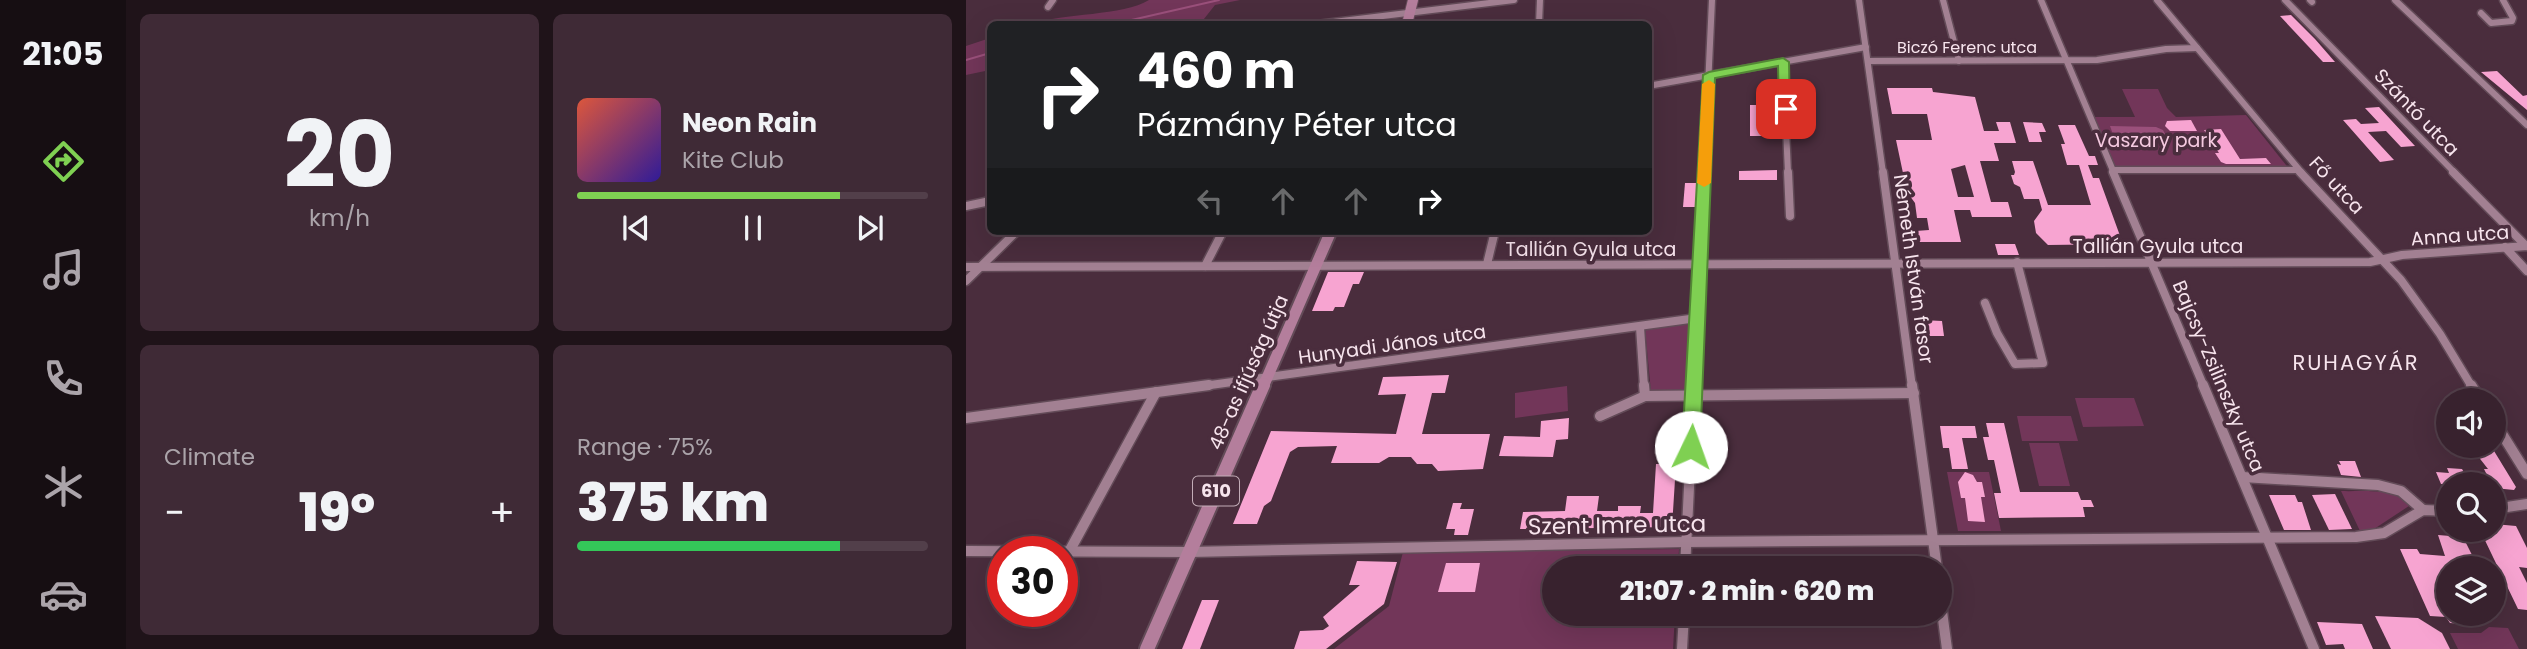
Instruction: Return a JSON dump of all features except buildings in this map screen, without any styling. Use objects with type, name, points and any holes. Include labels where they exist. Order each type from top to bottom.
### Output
[{"type":"main road","points":[[1408,21],[1413,0]]},
{"type":"main road","name":"610","points":[[1317,264],[1329,235]]},
{"type":"main road","name":"48-as ifjúság útja","points":[[1147,649],[1317,264]]},
{"type":"street","points":[[1048,7],[1053,0]]},
{"type":"street","points":[[1340,21],[1514,0]]},
{"type":"street","points":[[1539,21],[1540,0]]},
{"type":"street","points":[[1685,556],[1712,0]]},
{"type":"street","name":"Németh István fasor","points":[[1859,0],[1935,556]]},
{"type":"street","points":[[1942,0],[1959,61]]},
{"type":"street","name":"Bajcsy-Zsilinszky utca","points":[[2041,0],[2314,649]]},
{"type":"street","name":"Fő utca","points":[[2157,0],[2298,170],[2373,248],[2420,304],[2473,388]]},
{"type":"street","name":"Szántó utca","points":[[2285,0],[2526,246]]},
{"type":"street","points":[[2395,0],[2527,125]]},
{"type":"street","points":[[2481,13],[2491,23],[2512,21],[2514,18],[2503,0]]},
{"type":"street","points":[[1652,85],[1866,47]]},
{"type":"street","name":"Biczó Ferenc utca","points":[[1868,61],[2097,60],[2157,50],[2197,48]]},
{"type":"street","points":[[1783,62],[1790,216]]},
{"type":"street","points":[[2114,170],[2298,170]]},
{"type":"street","points":[[966,206],[987,202]]},
{"type":"street","points":[[966,281],[1013,235]]},
{"type":"street","points":[[1205,266],[1221,235]]},
{"type":"street","points":[[1487,264],[1494,235]]},
{"type":"street","name":"Anna utca","points":[[2383,261],[2396,256],[2526,246]]},
{"type":"street","points":[[2505,247],[2527,271]]},
{"type":"street","name":"Anna utca","points":[[2373,248],[2396,256]]},
{"type":"street","name":"Tallián Gyula utca","points":[[966,267],[2383,261]]},
{"type":"street","points":[[1985,303],[2012,361],[2015,364],[2043,363],[2017,262]]},
{"type":"street","name":"Hunyadi János utca","points":[[966,418],[1697,318]]},
{"type":"street","points":[[1640,327],[1645,396]]},
{"type":"street","points":[[1078,536],[1156,392]]},
{"type":"street","points":[[1600,416],[1645,396],[1914,393]]},
{"type":"street","points":[[2506,440],[2527,474]]},
{"type":"street","points":[[2242,477],[2378,485],[2401,491],[2423,510],[2436,511]]},
{"type":"street","points":[[2506,507],[2527,504]]},
{"type":"street","name":"Szent Imre utca","points":[[1078,550],[1189,552],[1686,542],[1933,542],[2373,536],[2384,533],[2423,510]]},
{"type":"street","name":"Szent Imre utca","points":[[966,551],[987,551]]},
{"type":"street","points":[[1682,649],[1683,626]]},
{"type":"street","points":[[1944,626],[1947,649]]},
{"type":"green space","points":[[1149,0],[1240,0],[1215,5],[1202,21],[1042,21],[1109,12]]},
{"type":"green space","points":[[987,39],[987,71],[966,75],[966,46]]},
{"type":"green space","name":"Vaszary park","points":[[2122,89],[2158,89],[2167,108],[2176,117],[2246,115],[2290,170],[2114,170],[2091,117],[2135,117]]},
{"type":"green space","points":[[1691,324],[1687,391],[1651,392],[1645,329]]},
{"type":"green space","points":[[1567,386],[1568,411],[1515,418],[1515,393]]},
{"type":"green space","points":[[2075,398],[2134,398],[2144,426],[2083,427]]},
{"type":"green space","points":[[2017,416],[2071,416],[2078,441],[2022,441]]},
{"type":"green space","points":[[2029,443],[2059,443],[2070,486],[2039,486]]},
{"type":"green space","points":[[1947,472],[1989,472],[2001,531],[1958,531]]},
{"type":"green space","points":[[2341,491],[2388,493],[2404,500],[2409,506],[2374,529],[2360,531]]},
{"type":"green space","points":[[1679,549],[1679,556],[1542,556],[1542,626],[1674,626],[1673,649],[1334,649],[1389,606],[1403,552]]},
{"type":"green space","points":[[2489,627],[2508,628],[2519,649],[2458,649],[2450,633],[2481,633]]},
{"type":"shaded area","points":[[2110,126],[2156,127],[2163,130],[2168,140],[2132,134],[2115,140]]},
{"type":"waterway","points":[[1127,21],[1219,0]]},
{"type":"waterway","points":[[966,60],[987,54]]},
{"type":"slow traffic","points":[[1704,183],[1709,84]]},
{"type":"district","name":"RUHAGYÁR","points":[[2356,363]]},
{"type":"route","points":[[1691,447],[1709,75],[1783,62],[1786,109]]}]
